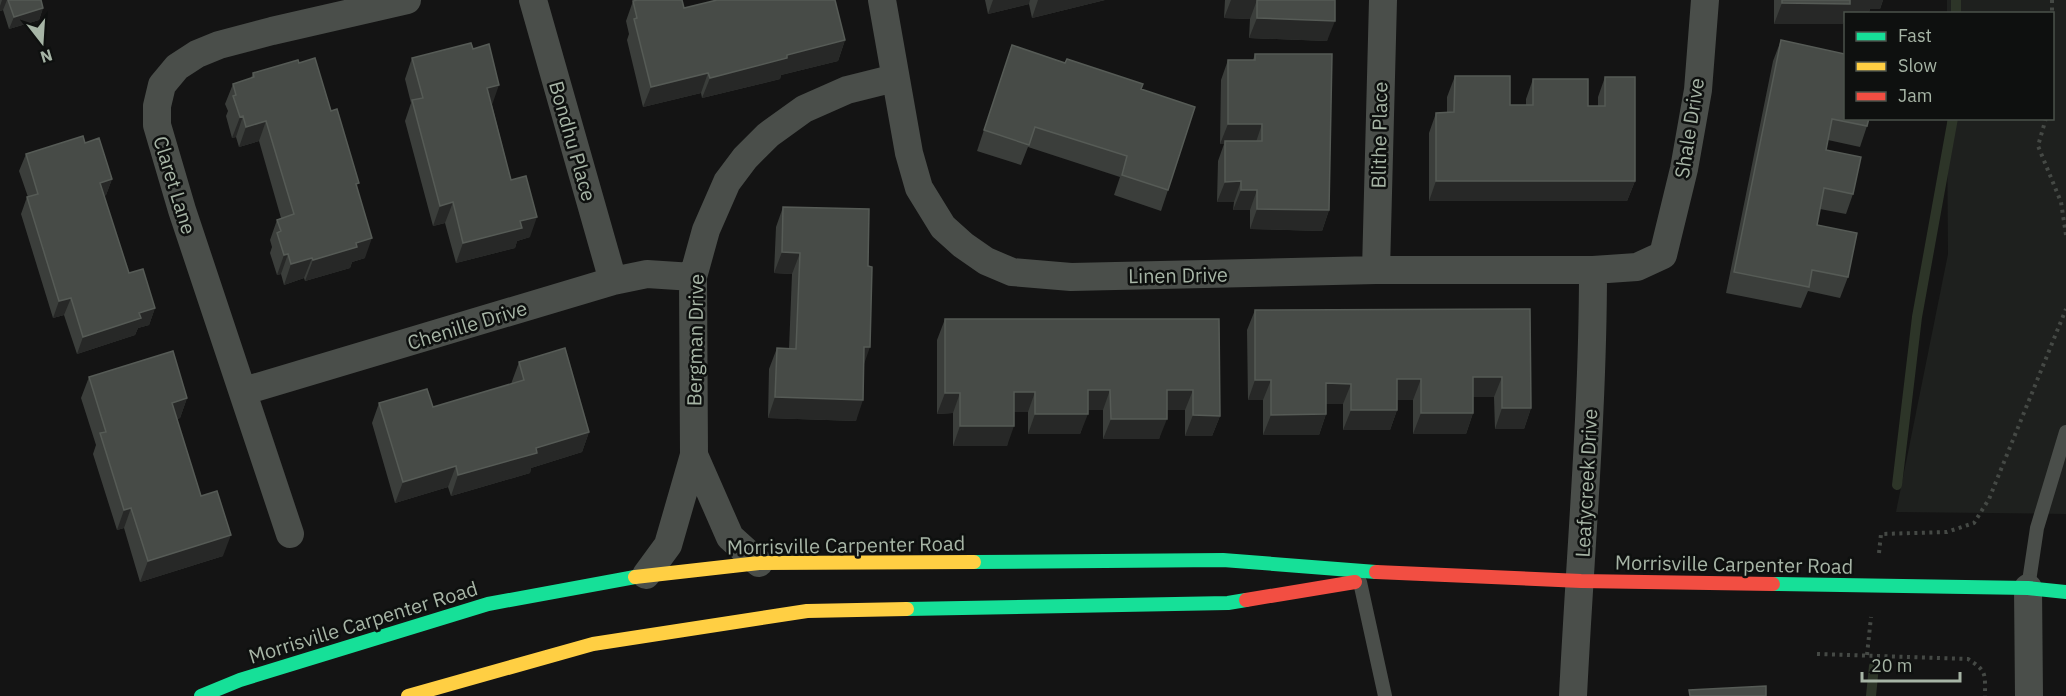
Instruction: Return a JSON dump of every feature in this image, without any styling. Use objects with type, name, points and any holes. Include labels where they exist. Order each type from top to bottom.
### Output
[{"type":"main road","name":"Morrisville Carpenter Road","points":[[201,696],[240,680],[488,604],[646,575],[759,563],[1223,560],[1401,574],[1581,580],[2028,588],[2066,592]]},
{"type":"main road","name":"Morrisville Carpenter Road","points":[[408,696],[593,644],[807,611],[1228,603],[1401,574]]},
{"type":"street","name":"Claret Lane","points":[[290,534],[182,210],[157,125],[157,106],[162,85],[177,67],[196,54],[219,45],[407,0]]},
{"type":"street","name":"Bondhu Place","points":[[533,0],[613,281]]},
{"type":"street","name":"Linen Drive","points":[[882,0],[909,153],[919,188],[943,226],[963,245],[986,261],[1012,272],[1071,277],[1376,270],[1593,270],[1638,267],[1663,255]]},
{"type":"street","name":"Blithe Place","points":[[1376,270],[1383,0]]},
{"type":"street","name":"Shale Drive","points":[[1663,255],[1684,169],[1698,90],[1705,0]]},
{"type":"street","name":"Bergman Drive","points":[[646,575],[668,545],[694,454],[693,277],[706,230],[727,182],[745,158],[768,135],[804,109],[847,90],[895,78]]},
{"type":"street","name":"Leafycreek Drive","points":[[1573,696],[1581,580],[1593,320],[1593,270]]},
{"type":"street","name":"Chenille Drive","points":[[244,391],[613,281],[647,274],[693,277]]},
{"type":"street","name":"Bergman Drive","points":[[694,454],[730,537],[759,563]]},
{"type":"street","points":[[2028,588],[2029,696]]},
{"type":"lane","points":[[2028,588],[2037,528],[2066,432]]},
{"type":"lane","points":[[1360,582],[1385,696]]},
{"type":"path","points":[[2045,120],[2038,146],[2061,202],[2066,235]]},
{"type":"path","points":[[1881,534],[1947,532],[1974,523],[1989,499],[2066,309]]},
{"type":"path","points":[[1817,654],[1968,659],[1981,668],[1985,678],[1985,696]]},
{"type":"shaded area","points":[[1947,0],[2066,0],[2066,514],[1896,512],[1948,254],[1947,120],[2054,120],[2054,12],[1947,12]]},
{"type":"building","points":[[8,0],[41,0],[43,8],[14,17]]},
{"type":"building","points":[[682,0],[684,8],[717,0],[835,0],[845,40],[710,78],[708,73],[651,87],[634,19],[637,18],[633,1]]},
{"type":"building","points":[[1257,0],[1335,0],[1335,21],[1257,18]]},
{"type":"building","points":[[1782,0],[1850,0],[1850,4],[1782,3]]},
{"type":"building","points":[[1781,40],[1844,54],[1844,120],[1868,120],[1867,126],[1832,119],[1826,150],[1861,157],[1853,194],[1824,188],[1817,225],[1857,233],[1848,277],[1812,270],[1809,287],[1734,272]]},
{"type":"building","points":[[471,43],[473,49],[489,44],[499,85],[487,88],[511,180],[526,176],[537,217],[520,221],[522,228],[463,243],[453,202],[440,206],[412,100],[423,98],[412,58]]},
{"type":"building","points":[[1012,45],[1065,63],[1067,59],[1143,84],[1141,89],[1195,107],[1168,190],[1122,175],[1127,156],[1035,127],[1029,145],[984,130]]},
{"type":"building","points":[[1255,54],[1332,54],[1329,210],[1257,209],[1257,190],[1241,190],[1241,181],[1225,182],[1225,141],[1262,141],[1262,124],[1228,124],[1228,60],[1255,60]]},
{"type":"building","points":[[315,58],[331,111],[337,109],[359,183],[356,184],[372,238],[356,243],[357,247],[291,264],[288,254],[284,255],[277,233],[281,231],[277,220],[294,214],[266,121],[246,127],[233,96],[236,95],[233,84],[254,77],[253,73],[298,60],[299,63]]},
{"type":"building","points":[[1455,76],[1510,76],[1510,105],[1533,105],[1533,79],[1588,79],[1588,106],[1605,106],[1605,77],[1635,77],[1635,181],[1436,181],[1436,113],[1454,112]]},
{"type":"building","points":[[83,136],[85,143],[99,138],[112,179],[100,183],[129,273],[143,269],[155,308],[139,313],[141,318],[83,337],[71,298],[59,301],[27,197],[38,194],[26,154]]},
{"type":"building","points":[[783,207],[869,209],[868,266],[872,267],[870,347],[864,347],[863,400],[775,397],[777,348],[796,349],[800,253],[782,252]]},
{"type":"building","points":[[1530,309],[1531,408],[1502,408],[1502,377],[1473,377],[1473,413],[1421,413],[1421,379],[1397,379],[1397,410],[1351,410],[1351,384],[1326,383],[1326,414],[1271,415],[1271,380],[1255,380],[1255,310]]},
{"type":"building","points":[[945,319],[1219,319],[1220,416],[1193,415],[1193,390],[1167,390],[1167,419],[1111,419],[1110,390],[1088,390],[1088,414],[1035,414],[1035,392],[1014,392],[1014,426],[960,426],[960,393],[945,393]]},
{"type":"building","points":[[565,348],[589,432],[536,448],[537,453],[458,475],[456,466],[403,482],[379,403],[427,389],[433,407],[524,380],[519,362]]},
{"type":"building","points":[[173,351],[187,398],[172,403],[201,496],[217,491],[231,535],[148,561],[131,508],[124,510],[100,433],[106,432],[89,377]]},
{"type":"building","points":[[1766,686],[1766,696],[1690,696],[1689,690]]},
{"type":"waterway","points":[[1956,0],[1956,12]]},
{"type":"waterway","points":[[1897,485],[1917,317],[1953,120]]},
{"type":"waterway","points":[[1871,696],[1874,666]]},
{"type":"traffic: fast","points":[[974,562],[1223,560],[1376,572]]},
{"type":"traffic: fast","points":[[201,696],[240,680],[488,604],[635,577]]},
{"type":"traffic: fast","points":[[1773,584],[2028,588],[2066,592]]},
{"type":"traffic: fast","points":[[907,609],[1228,603],[1246,600]]},
{"type":"traffic: slow","points":[[635,577],[759,563],[974,562]]},
{"type":"traffic: slow","points":[[408,696],[593,644],[807,611],[907,609]]},
{"type":"traffic: jam","points":[[1376,572],[1581,581],[1773,584]]},
{"type":"traffic: jam","points":[[1246,600],[1355,582]]}]
